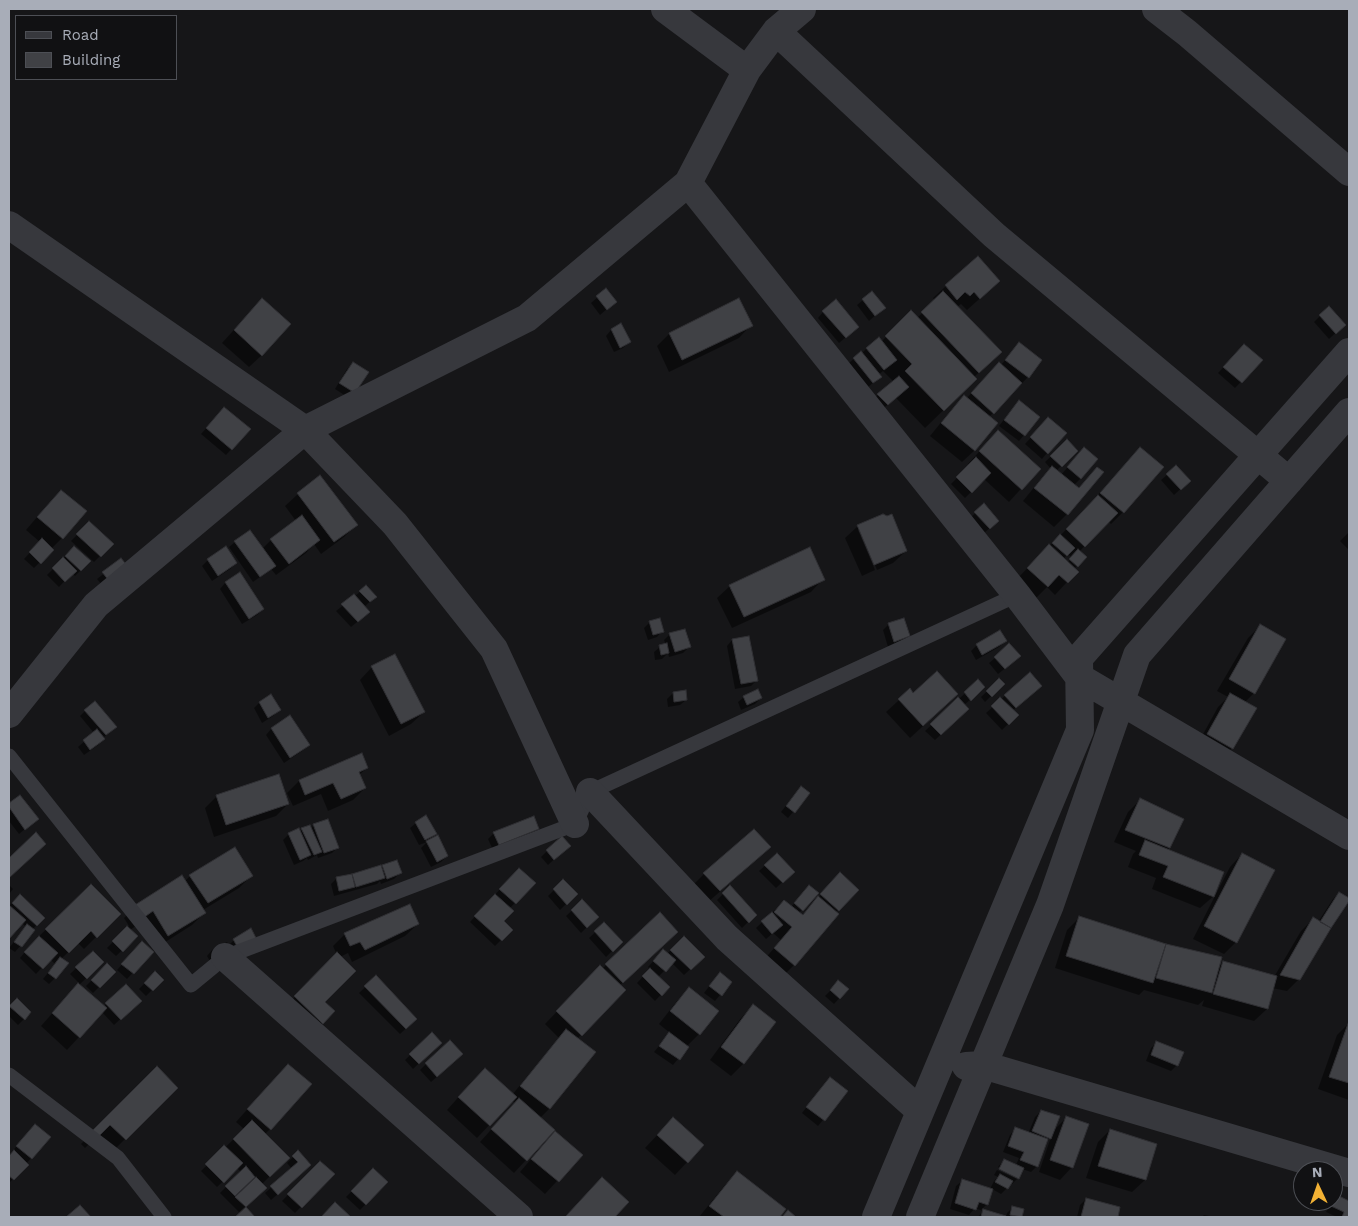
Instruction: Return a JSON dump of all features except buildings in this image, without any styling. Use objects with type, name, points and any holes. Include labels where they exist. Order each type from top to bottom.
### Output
[{"type":"street","points":[[665,9],[746,70]]},
{"type":"street","points":[[9,714],[96,605],[305,430],[527,318],[688,183],[746,70],[776,32],[802,9]]},
{"type":"street","points":[[1156,9],[1187,33],[1349,172]]},
{"type":"street","points":[[776,32],[994,235],[1289,481]]},
{"type":"street","points":[[688,183],[1017,595],[1079,678],[1349,836]]},
{"type":"street","points":[[9,225],[305,430],[395,524],[494,649],[575,824]]},
{"type":"street","points":[[876,1217],[1080,730],[1079,658],[1349,352]]},
{"type":"street","points":[[920,1217],[1050,905],[1137,655],[1349,412]]},
{"type":"street","points":[[590,792],[727,938],[920,1111]]},
{"type":"street","points":[[225,957],[519,1217]]},
{"type":"street","points":[[939,1067],[983,1065],[1349,1173]]},
{"type":"lane","points":[[9,756],[191,985],[225,957],[575,824],[590,792],[1017,595]]},
{"type":"lane","points":[[9,1075],[118,1158],[164,1217]]}]
